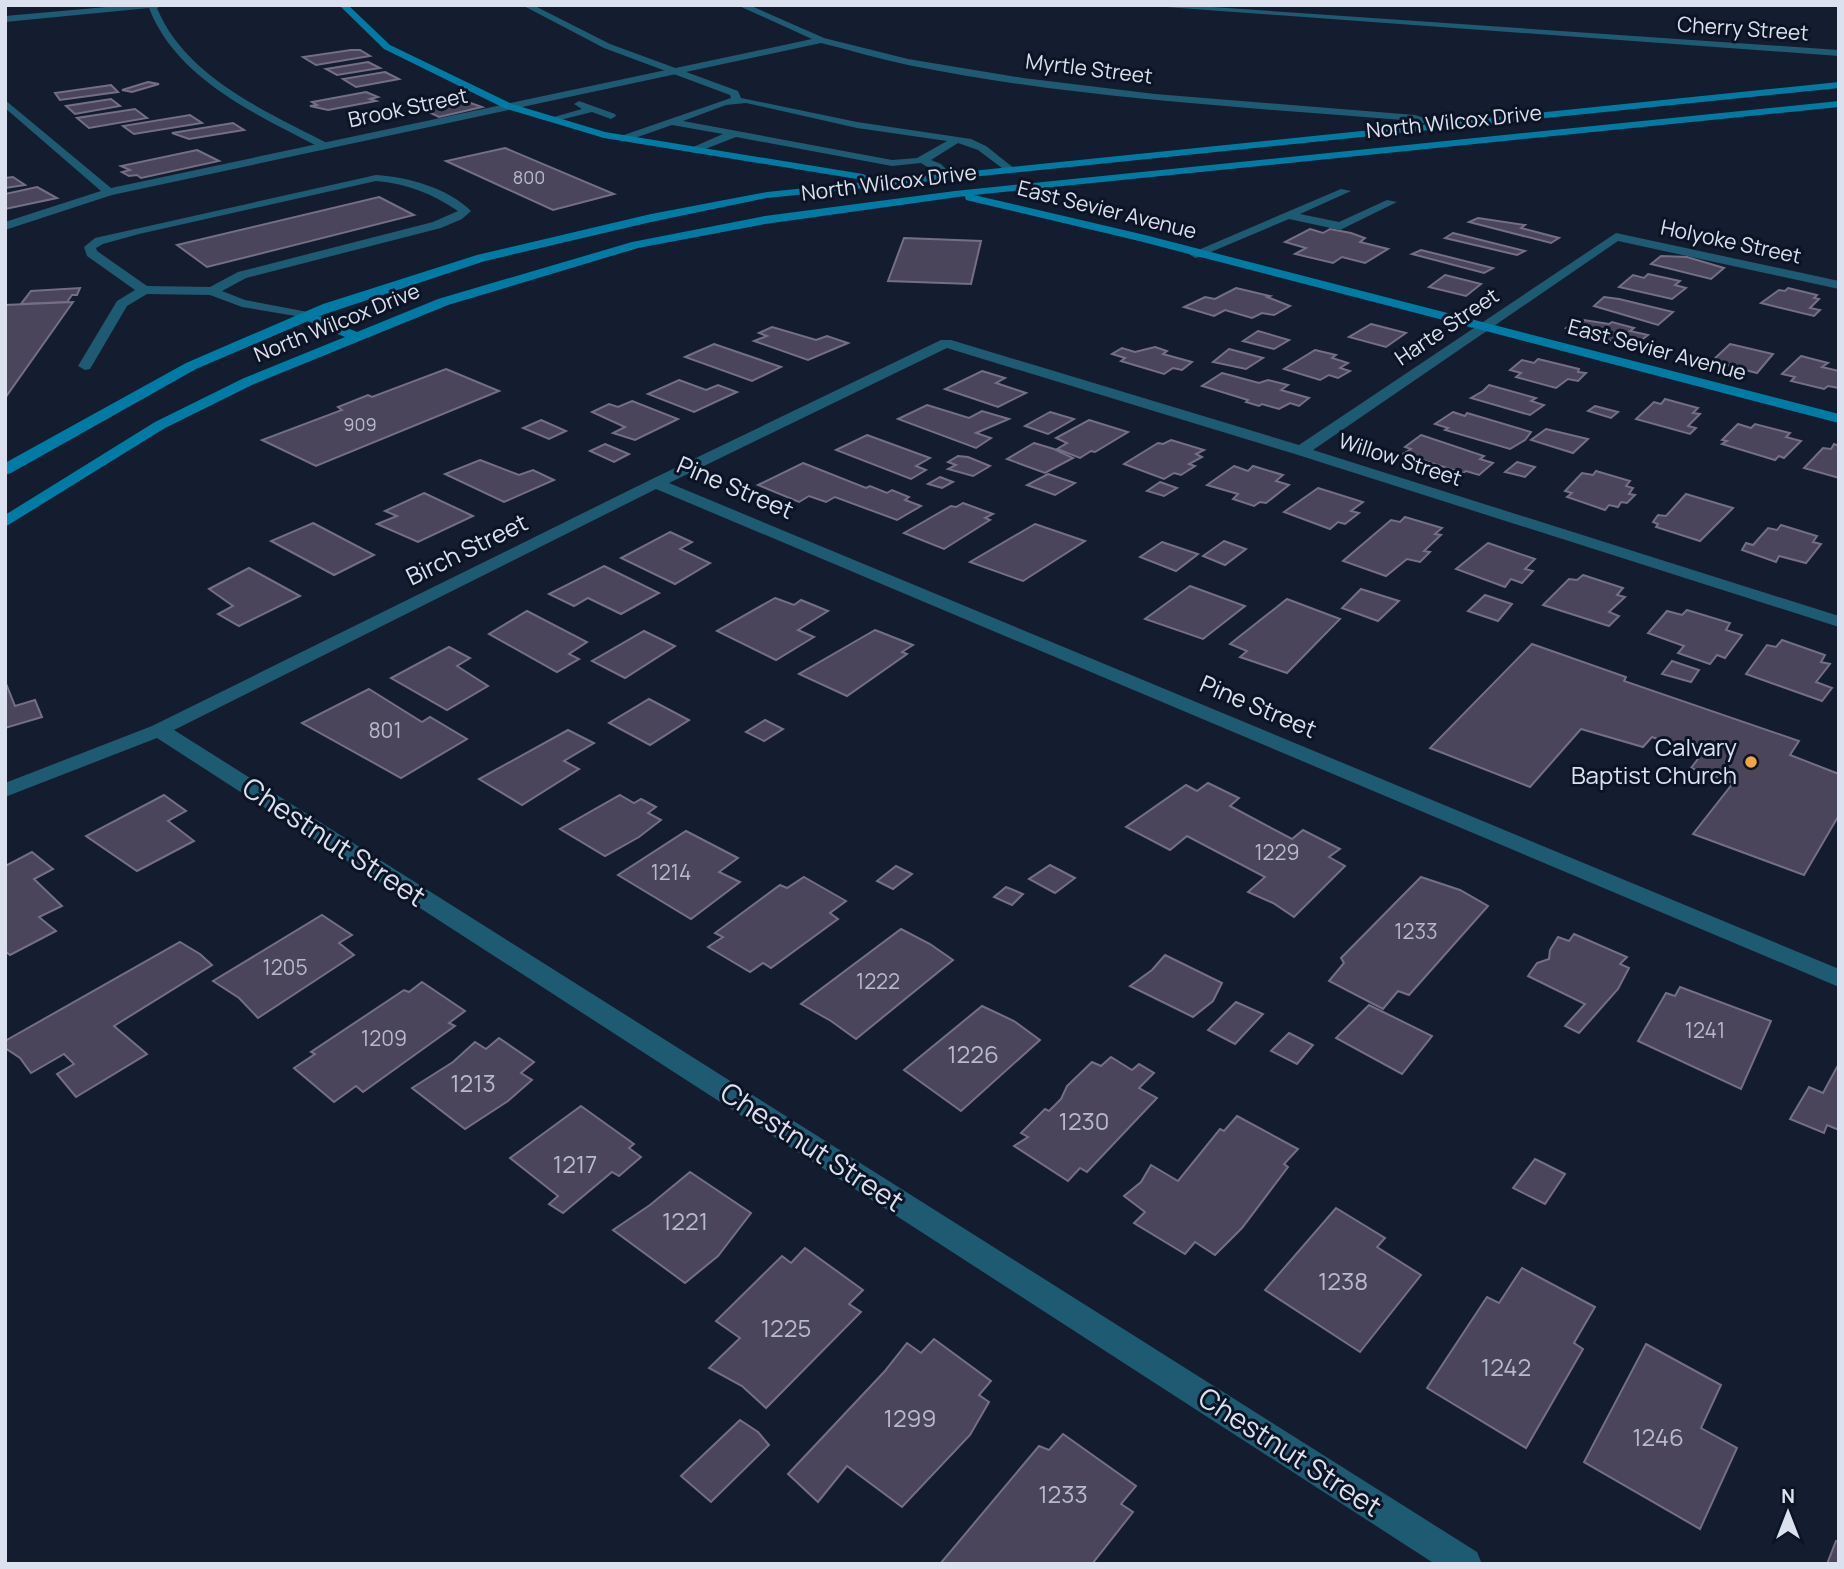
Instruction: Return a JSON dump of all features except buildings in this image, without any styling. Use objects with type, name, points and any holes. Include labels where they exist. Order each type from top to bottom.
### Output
[{"type":"main road","name":"East Sevier Avenue","points":[[343,5],[387,47],[508,106],[552,119],[625,138],[955,194],[1140,238],[1839,419]]},
{"type":"main road","name":"North Wilcox Drive","points":[[5,470],[191,366],[308,316],[481,258],[638,221],[767,195],[1839,85]]},
{"type":"main road","name":"North Wilcox Drive","points":[[5,522],[160,425],[249,381],[443,302],[636,245],[765,220],[955,194],[1839,104]]},
{"type":"main road","points":[[1442,125],[1472,141]]},
{"type":"main road","points":[[955,194],[986,178],[1039,166]]},
{"type":"main road","points":[[765,220],[854,200],[889,182]]},
{"type":"main road","points":[[308,316],[357,337]]},
{"type":"street","points":[[5,19],[159,5]]},
{"type":"street","points":[[526,5],[607,46],[734,93],[736,100]]},
{"type":"street","name":"Myrtle Street","points":[[741,5],[821,40],[908,62],[1023,81],[1155,97],[1415,118],[1442,125]]},
{"type":"street","name":"Cherry Street","points":[[1143,5],[1839,53]]},
{"type":"street","points":[[152,6],[155,17],[167,34],[234,98],[325,146]]},
{"type":"street","points":[[1345,9],[1394,23]]},
{"type":"street","name":"Brook Street","points":[[5,226],[109,192],[821,40]]},
{"type":"street","points":[[625,138],[736,100],[867,127],[957,139],[982,148],[1010,169]]},
{"type":"street","points":[[5,103],[109,192]]},
{"type":"street","points":[[577,103],[611,117]]},
{"type":"street","points":[[552,119],[589,110]]},
{"type":"street","points":[[671,122],[822,152],[911,164],[925,161],[957,139]]},
{"type":"street","points":[[797,167],[867,127]]},
{"type":"street","points":[[695,150],[733,134]]},
{"type":"street","points":[[753,160],[782,144]]},
{"type":"street","points":[[847,175],[872,160]]},
{"type":"street","points":[[925,161],[937,166],[947,176]]},
{"type":"street","points":[[144,290],[91,254],[90,247],[138,231],[376,178],[406,181],[452,202],[464,211],[458,217],[437,225],[243,275],[212,291]]},
{"type":"street","points":[[1195,254],[1346,191]]},
{"type":"street","points":[[1289,215],[1340,226],[1391,202]]},
{"type":"street","name":"Holyoke Street","points":[[1616,237],[1839,285]]},
{"type":"street","name":"Harte Street","points":[[1301,451],[1616,237]]},
{"type":"street","points":[[85,366],[122,304],[144,290],[212,291],[242,303],[308,316]]},
{"type":"street","name":"Willow Street","points":[[946,343],[1301,451],[1839,622]]},
{"type":"street","name":"Birch Street","points":[[5,791],[159,730],[656,483],[946,343]]},
{"type":"street","name":"Pine Street","points":[[656,483],[1839,979]]},
{"type":"street","name":"Chestnut Street","points":[[159,730],[1465,1564]]},
{"type":"place","name":"Calvary Baptist Church","points":[[1751,762]]}]
